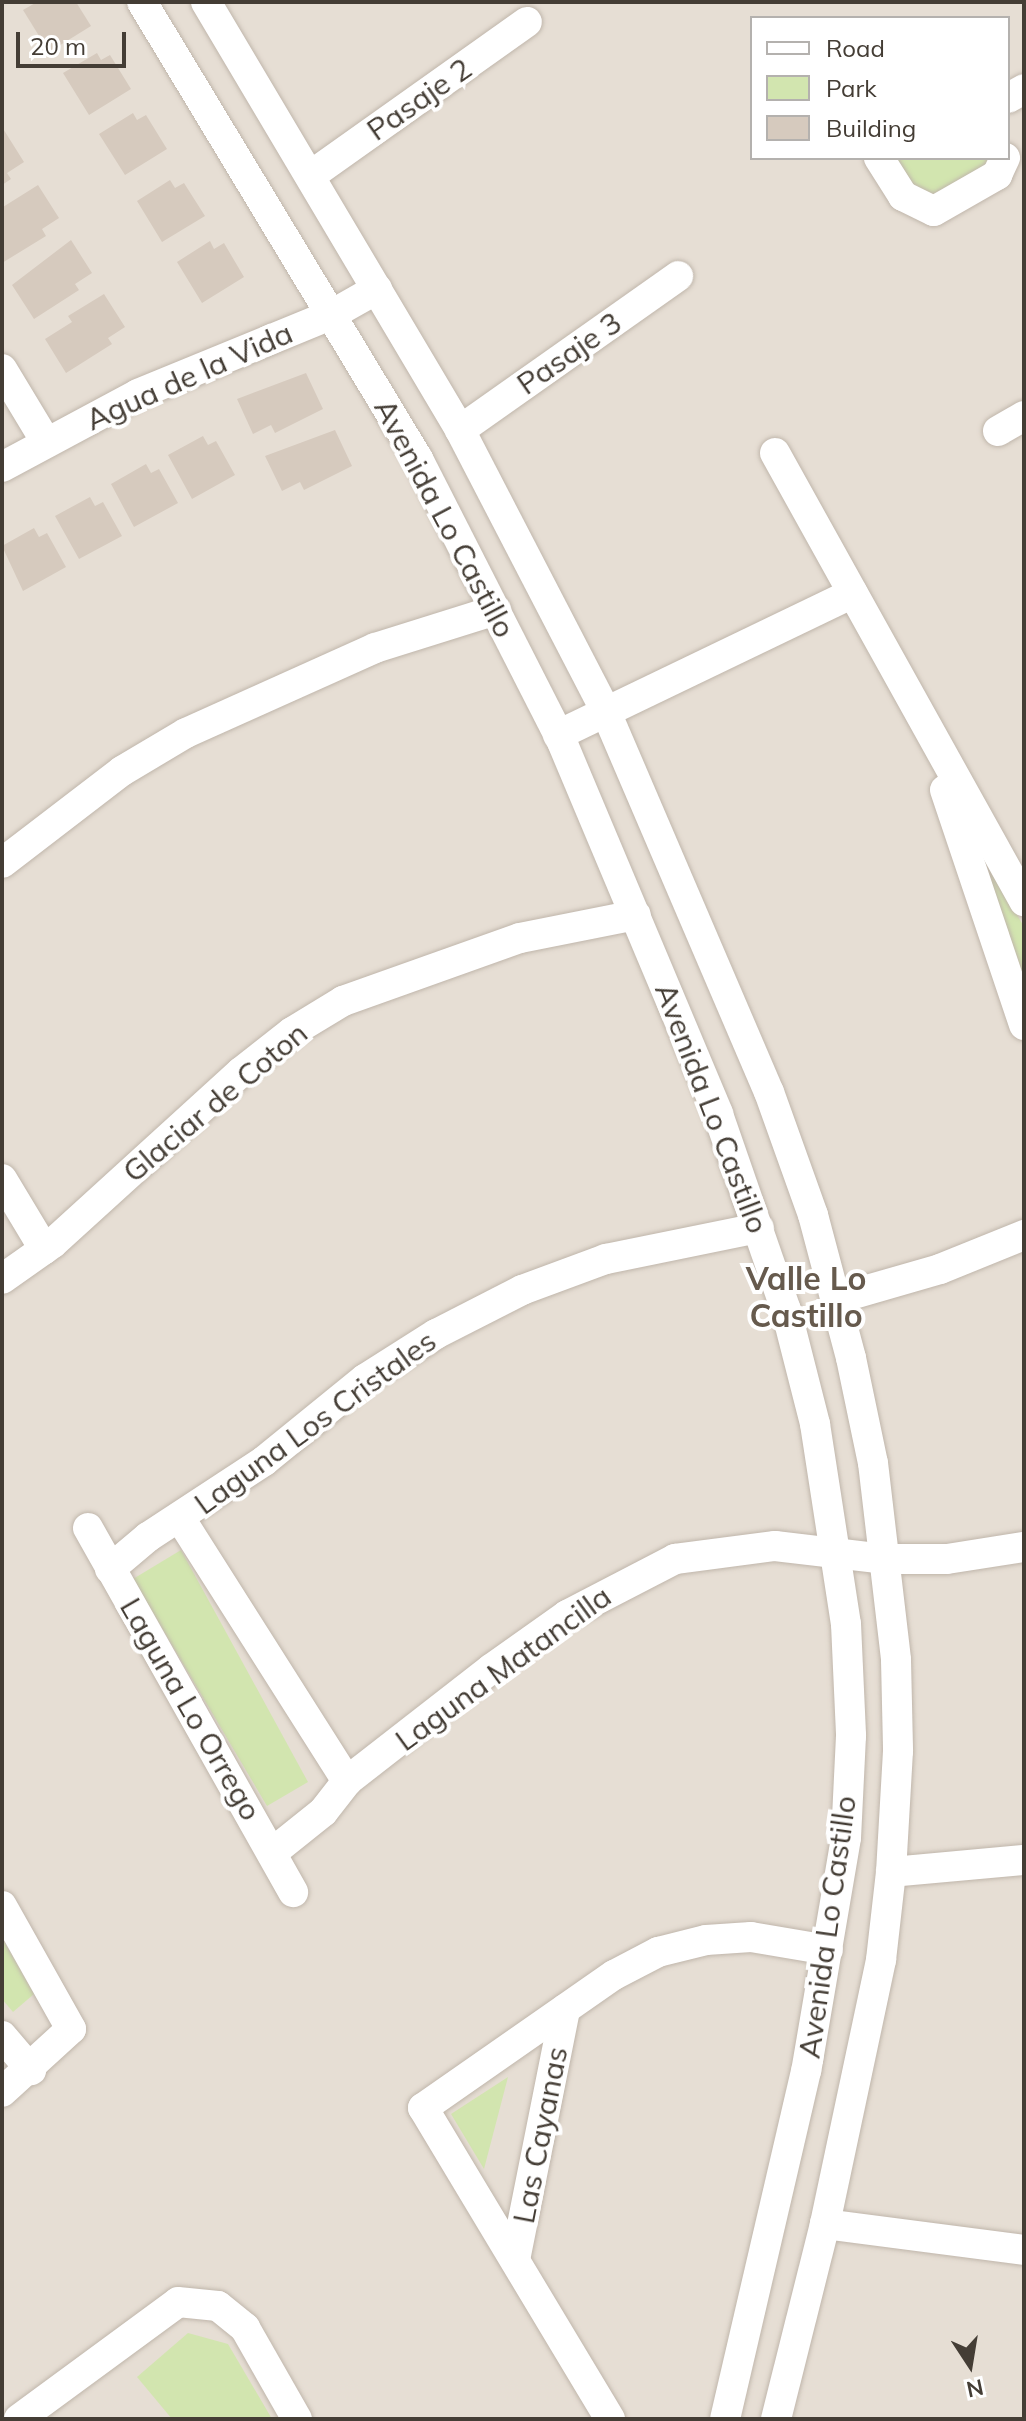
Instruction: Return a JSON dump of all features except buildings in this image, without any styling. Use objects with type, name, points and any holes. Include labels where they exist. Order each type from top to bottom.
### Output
[{"type":"street","name":"Avenida Lo Castillo","points":[[142,2],[418,459],[558,735],[636,915],[759,1228],[815,1424],[861,1556],[897,1736],[891,1872],[881,1960],[825,2224],[776,2419]]},
{"type":"street","name":"Avenida Lo Castillo","points":[[206,2],[460,430],[606,712],[769,1092],[813,1215],[836,1299],[873,1463],[861,1556],[846,1624],[851,1736],[846,1838],[828,1950],[725,2419]]},
{"type":"street","name":"Pasaje 2","points":[[310,176],[527,22]]},
{"type":"street","points":[[880,160],[903,196],[934,211],[997,175],[1004,160]]},
{"type":"street","name":"Pasaje 3","points":[[460,430],[678,276]]},
{"type":"street","name":"Agua de la Vida","points":[[2,467],[193,368],[331,315],[377,289]]},
{"type":"street","points":[[2,369],[46,442]]},
{"type":"street","points":[[998,431],[1024,416]]},
{"type":"street","points":[[775,453],[1024,901]]},
{"type":"street","points":[[558,735],[853,593]]},
{"type":"street","points":[[2,863],[122,771],[200,726],[375,648],[496,610]]},
{"type":"street","points":[[912,702],[1024,1025]]},
{"type":"street","name":"Glaciar de Coton","points":[[2,1279],[44,1249],[241,1072],[292,1032],[343,1001],[520,938],[636,915]]},
{"type":"street","points":[[2,1179],[44,1249]]},
{"type":"street","name":"Laguna Los Cristales","points":[[110,1569],[264,1461],[365,1379],[436,1334],[522,1290],[606,1259],[759,1228]]},
{"type":"street","points":[[836,1299],[940,1269],[1024,1235]]},
{"type":"street","points":[[180,1518],[347,1781]]},
{"type":"street","name":"Laguna Lo Orrego","points":[[88,1528],[293,1892]]},
{"type":"street","name":"Laguna Matancilla","points":[[273,1852],[323,1812],[347,1781],[491,1669],[624,1581],[675,1559],[775,1546],[861,1556],[947,1559],[1024,1547]]},
{"type":"street","points":[[891,1872],[1010,1862],[1024,1877]]},
{"type":"street","points":[[2,1906],[71,2029],[31,2070],[2,2092]]},
{"type":"street","name":"Las Cayanas","points":[[610,2419],[423,2108],[565,2009],[658,1952],[706,1940],[751,1937],[828,1950]]},
{"type":"street","name":"Las Cayanas","points":[[515,2260],[565,2009]]},
{"type":"street","points":[[2,2036],[31,2070]]},
{"type":"street","points":[[825,2224],[1024,2250]]},
{"type":"street","points":[[19,2419],[178,2302],[218,2306],[245,2328],[297,2419]]},
{"type":"shaded area","points":[[2,2],[1024,2],[1024,2419],[2,2419]]},
{"type":"green space","points":[[881,160],[1002,160],[934,211]]},
{"type":"green space","points":[[980,849],[1024,927],[1024,989]]},
{"type":"green space","points":[[181,1550],[308,1782],[267,1806],[133,1579]]},
{"type":"green space","points":[[2,1938],[34,1994],[13,2012],[2,1999]]},
{"type":"green space","points":[[508,2077],[484,2169],[451,2114]]},
{"type":"green space","points":[[188,2333],[228,2344],[272,2419],[172,2419],[137,2377]]},
{"type":"district","name":"Valle Lo Castillo","points":[[806,1298]]}]
